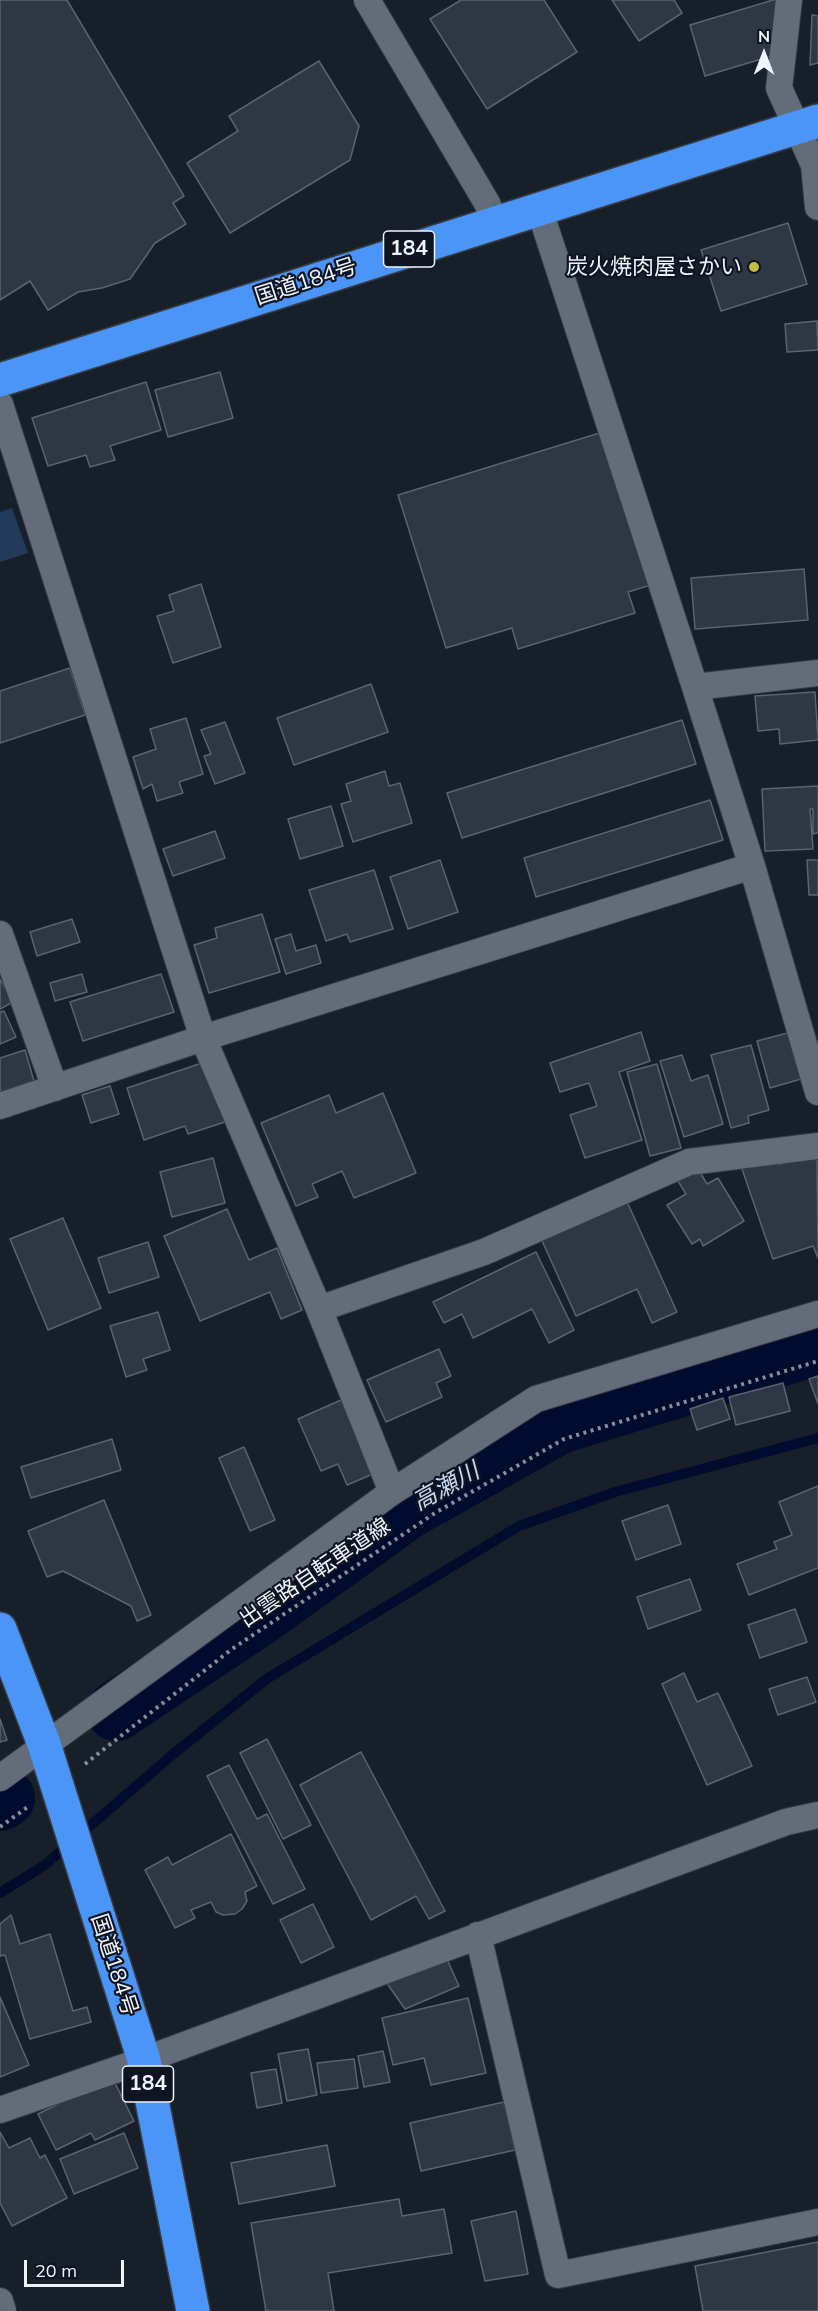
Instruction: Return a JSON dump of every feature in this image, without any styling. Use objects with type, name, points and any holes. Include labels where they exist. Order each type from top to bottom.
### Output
[{"type":"highway","name":"国道184号","points":[[0,380],[539,208],[808,125]]},
{"type":"highway","name":"国道184号","points":[[0,1629],[44,1744],[144,2060],[193,2311]]},
{"type":"street","points":[[367,0],[486,202],[495,222]]},
{"type":"street","points":[[789,0],[779,88],[808,125],[818,207]]},
{"type":"street","points":[[539,208],[752,866],[818,1092]]},
{"type":"street","points":[[0,405],[203,1038],[319,1309],[392,1492]]},
{"type":"street","points":[[695,687],[818,673]]},
{"type":"street","points":[[0,1106],[203,1038],[752,866]]},
{"type":"street","points":[[0,934],[56,1088]]},
{"type":"street","points":[[319,1309],[484,1252],[689,1162],[818,1146]]},
{"type":"street","points":[[0,1778],[392,1492],[536,1399],[818,1314]]},
{"type":"street","points":[[0,2110],[144,2060],[786,1822],[818,1815]]},
{"type":"street","points":[[478,1935],[558,2275],[818,2222]]},
{"type":"street","points":[[0,2301],[3,2311]]},
{"type":"path","name":"出雲路自転車道線","points":[[85,1764],[232,1649],[435,1513],[564,1439],[818,1360]]},
{"type":"path","points":[[0,1827],[30,1806]]},
{"type":"shaded area","points":[[12,508],[28,553],[0,562],[0,512]]},
{"type":"building","points":[[0,0],[67,0],[184,196],[173,203],[186,224],[155,243],[130,279],[102,288],[78,292],[48,310],[30,281],[0,300]]},
{"type":"building","points":[[461,0],[544,0],[577,52],[487,109],[430,19]]},
{"type":"building","points":[[612,0],[674,0],[682,13],[639,41]]},
{"type":"building","points":[[777,0],[778,54],[705,76],[690,25]]},
{"type":"building","points":[[812,15],[818,16],[818,63],[810,65]]},
{"type":"building","points":[[319,61],[359,126],[350,160],[230,233],[187,163],[238,131],[229,116]]},
{"type":"building","name":"炭火焼肉屋さかい","points":[[788,223],[807,284],[721,311],[701,250]]},
{"type":"building","points":[[817,321],[818,350],[787,352],[785,324]]},
{"type":"building","points":[[220,372],[233,418],[168,437],[155,390]]},
{"type":"building","points":[[146,382],[161,430],[110,446],[115,460],[90,467],[86,455],[48,466],[32,418]]},
{"type":"building","points":[[606,431],[654,584],[628,592],[635,613],[518,649],[512,628],[446,648],[398,495]]},
{"type":"building","points":[[804,569],[808,620],[695,629],[691,578]]},
{"type":"building","points":[[201,584],[221,647],[173,663],[157,616],[174,611],[169,595]]},
{"type":"building","points":[[70,668],[85,715],[0,743],[0,691]]},
{"type":"building","points":[[371,684],[388,732],[294,765],[277,718]]},
{"type":"building","points":[[815,692],[818,740],[780,744],[779,729],[758,731],[755,696]]},
{"type":"building","points":[[186,718],[203,774],[179,782],[183,793],[157,801],[152,784],[143,789],[133,757],[156,749],[150,729]]},
{"type":"building","points":[[682,720],[696,764],[462,838],[447,793]]},
{"type":"building","points":[[225,722],[245,773],[215,784],[204,756],[211,754],[201,730]]},
{"type":"building","points":[[385,771],[389,786],[400,783],[412,823],[353,842],[341,804],[351,801],[346,784]]},
{"type":"building","points":[[818,786],[818,833],[813,834],[813,809],[810,809],[813,849],[765,851],[762,789]]},
{"type":"building","points":[[710,800],[723,840],[536,897],[524,858]]},
{"type":"building","points":[[331,806],[343,846],[300,859],[288,819]]},
{"type":"building","points":[[215,831],[225,858],[173,876],[163,849]]},
{"type":"building","points":[[440,860],[458,912],[408,929],[390,877]]},
{"type":"building","points":[[807,860],[818,860],[818,895],[809,895]]},
{"type":"building","points":[[374,870],[393,929],[350,942],[347,934],[326,941],[309,890]]},
{"type":"building","points":[[262,914],[280,972],[209,993],[194,945],[217,938],[215,928]]},
{"type":"building","points":[[72,919],[80,942],[37,956],[30,932]]},
{"type":"building","points":[[291,934],[296,951],[316,945],[321,963],[286,974],[275,939]]},
{"type":"building","points":[[82,974],[87,992],[55,1001],[50,983]]},
{"type":"building","points":[[161,974],[174,1012],[83,1041],[70,1002]]},
{"type":"building","points":[[0,979],[13,1002],[0,1009]]},
{"type":"building","points":[[4,1011],[16,1037],[0,1044],[0,1012]]},
{"type":"building","points":[[795,1031],[808,1077],[770,1088],[757,1041]]},
{"type":"building","points":[[641,1032],[650,1061],[619,1072],[642,1140],[585,1158],[570,1115],[597,1106],[589,1083],[560,1092],[550,1063]]},
{"type":"building","points":[[751,1045],[769,1110],[748,1116],[749,1123],[731,1128],[711,1055]]},
{"type":"building","points":[[25,1050],[34,1081],[0,1092],[0,1058]]},
{"type":"building","points":[[682,1055],[691,1081],[708,1075],[723,1124],[684,1137],[660,1061]]},
{"type":"building","points":[[208,1061],[228,1121],[188,1134],[185,1126],[144,1140],[127,1088]]},
{"type":"building","points":[[657,1064],[681,1148],[650,1156],[627,1072]]},
{"type":"building","points":[[110,1086],[119,1114],[91,1123],[82,1095]]},
{"type":"building","points":[[383,1093],[416,1173],[354,1198],[342,1171],[312,1184],[318,1197],[296,1206],[261,1123],[329,1095],[336,1113]]},
{"type":"building","points":[[817,1152],[818,1258],[813,1246],[773,1259],[742,1169],[776,1157],[779,1165]]},
{"type":"building","points":[[213,1158],[225,1203],[172,1217],[160,1172]]},
{"type":"building","points":[[698,1169],[707,1184],[718,1178],[744,1221],[703,1246],[700,1239],[692,1244],[667,1205],[686,1194],[678,1181]]},
{"type":"building","points":[[624,1195],[677,1312],[652,1323],[637,1289],[576,1316],[539,1234]]},
{"type":"building","points":[[227,1209],[249,1260],[277,1248],[302,1310],[281,1319],[270,1292],[200,1321],[164,1236]]},
{"type":"building","points":[[63,1218],[101,1308],[48,1330],[10,1239]]},
{"type":"building","points":[[148,1242],[159,1277],[109,1293],[98,1258]]},
{"type":"building","points":[[536,1252],[574,1330],[549,1343],[532,1309],[473,1338],[462,1314],[444,1323],[433,1302]]},
{"type":"building","points":[[158,1312],[170,1350],[143,1359],[147,1370],[126,1377],[110,1326]]},
{"type":"building","points":[[439,1349],[451,1376],[436,1383],[442,1397],[386,1422],[367,1380]]},
{"type":"building","points":[[818,1376],[818,1404],[809,1379]]},
{"type":"building","points":[[783,1383],[790,1411],[736,1425],[729,1397]]},
{"type":"building","points":[[723,1398],[730,1419],[697,1430],[690,1409]]},
{"type":"building","points":[[341,1400],[373,1474],[347,1485],[338,1464],[321,1471],[298,1419]]},
{"type":"building","points":[[112,1439],[121,1470],[31,1498],[21,1467]]},
{"type":"building","points":[[244,1447],[275,1520],[250,1531],[219,1458]]},
{"type":"building","points":[[818,1486],[818,1568],[749,1595],[737,1564],[777,1549],[774,1542],[792,1535],[779,1502]]},
{"type":"building","points":[[104,1500],[151,1615],[137,1621],[131,1606],[63,1571],[47,1577],[28,1531]]},
{"type":"building","points":[[668,1505],[681,1544],[636,1560],[622,1521]]},
{"type":"building","points":[[690,1579],[701,1610],[648,1629],[637,1597]]},
{"type":"building","points":[[795,1609],[807,1642],[760,1658],[748,1625]]},
{"type":"building","points":[[684,1673],[697,1702],[718,1693],[752,1766],[707,1785],[662,1684]]},
{"type":"building","points":[[807,1677],[816,1702],[778,1715],[769,1689]]},
{"type":"building","points":[[0,1719],[7,1740],[0,1742]]},
{"type":"building","points":[[267,1739],[311,1825],[283,1839],[240,1753]]},
{"type":"building","points":[[361,1752],[445,1911],[429,1919],[416,1896],[371,1920],[300,1785]]},
{"type":"building","points":[[229,1765],[257,1819],[267,1814],[305,1889],[273,1904],[207,1776]]},
{"type":"building","points":[[231,1834],[257,1886],[245,1892],[247,1901],[235,1914],[223,1915],[216,1912],[211,1902],[191,1910],[195,1918],[175,1928],[145,1870],[168,1857],[172,1865]]},
{"type":"building","points":[[313,1904],[334,1947],[301,1963],[280,1920]]},
{"type":"building","points":[[11,1915],[20,1944],[50,1934],[73,2011],[87,2007],[91,2022],[30,2039],[5,1955],[0,1956],[0,1924]]},
{"type":"building","points":[[446,1957],[459,1986],[405,2009],[386,1982]]},
{"type":"building","points":[[0,1997],[29,2065],[0,2077]]},
{"type":"building","points":[[468,1998],[486,2073],[431,2085],[424,2058],[393,2065],[382,2018]]},
{"type":"building","points":[[308,2049],[317,2095],[287,2101],[278,2054]]},
{"type":"building","points":[[383,2051],[390,2082],[364,2087],[358,2056]]},
{"type":"building","points":[[354,2059],[358,2088],[321,2093],[317,2063]]},
{"type":"building","points":[[276,2069],[282,2103],[257,2108],[251,2073]]},
{"type":"building","points":[[112,2077],[134,2121],[95,2140],[91,2133],[56,2150],[38,2114]]},
{"type":"building","points":[[504,2102],[515,2150],[421,2171],[410,2123]]},
{"type":"building","points":[[0,2132],[9,2148],[30,2138],[40,2158],[45,2155],[67,2198],[12,2226],[0,2203]]},
{"type":"building","points":[[124,2133],[138,2168],[74,2194],[60,2159]]},
{"type":"building","points":[[327,2145],[335,2186],[239,2204],[231,2163]]},
{"type":"building","points":[[399,2199],[402,2216],[444,2209],[452,2253],[328,2273],[334,2311],[266,2311],[251,2223]]},
{"type":"building","points":[[516,2211],[528,2274],[485,2281],[471,2221]]},
{"type":"building","points":[[818,2242],[818,2311],[703,2311],[695,2266]]},
{"type":"waterway","name":"高瀬川","points":[[116,1711],[259,1616],[409,1508],[559,1424],[818,1345]]},
{"type":"waterway","points":[[0,1893],[45,1865],[172,1755],[268,1678],[519,1526],[615,1492],[818,1438]]},
{"type":"waterway","name":"高瀬川","points":[[0,1801],[5,1798]]},
{"type":"place","name":"炭火焼肉屋さかい","points":[[754,267]]}]
